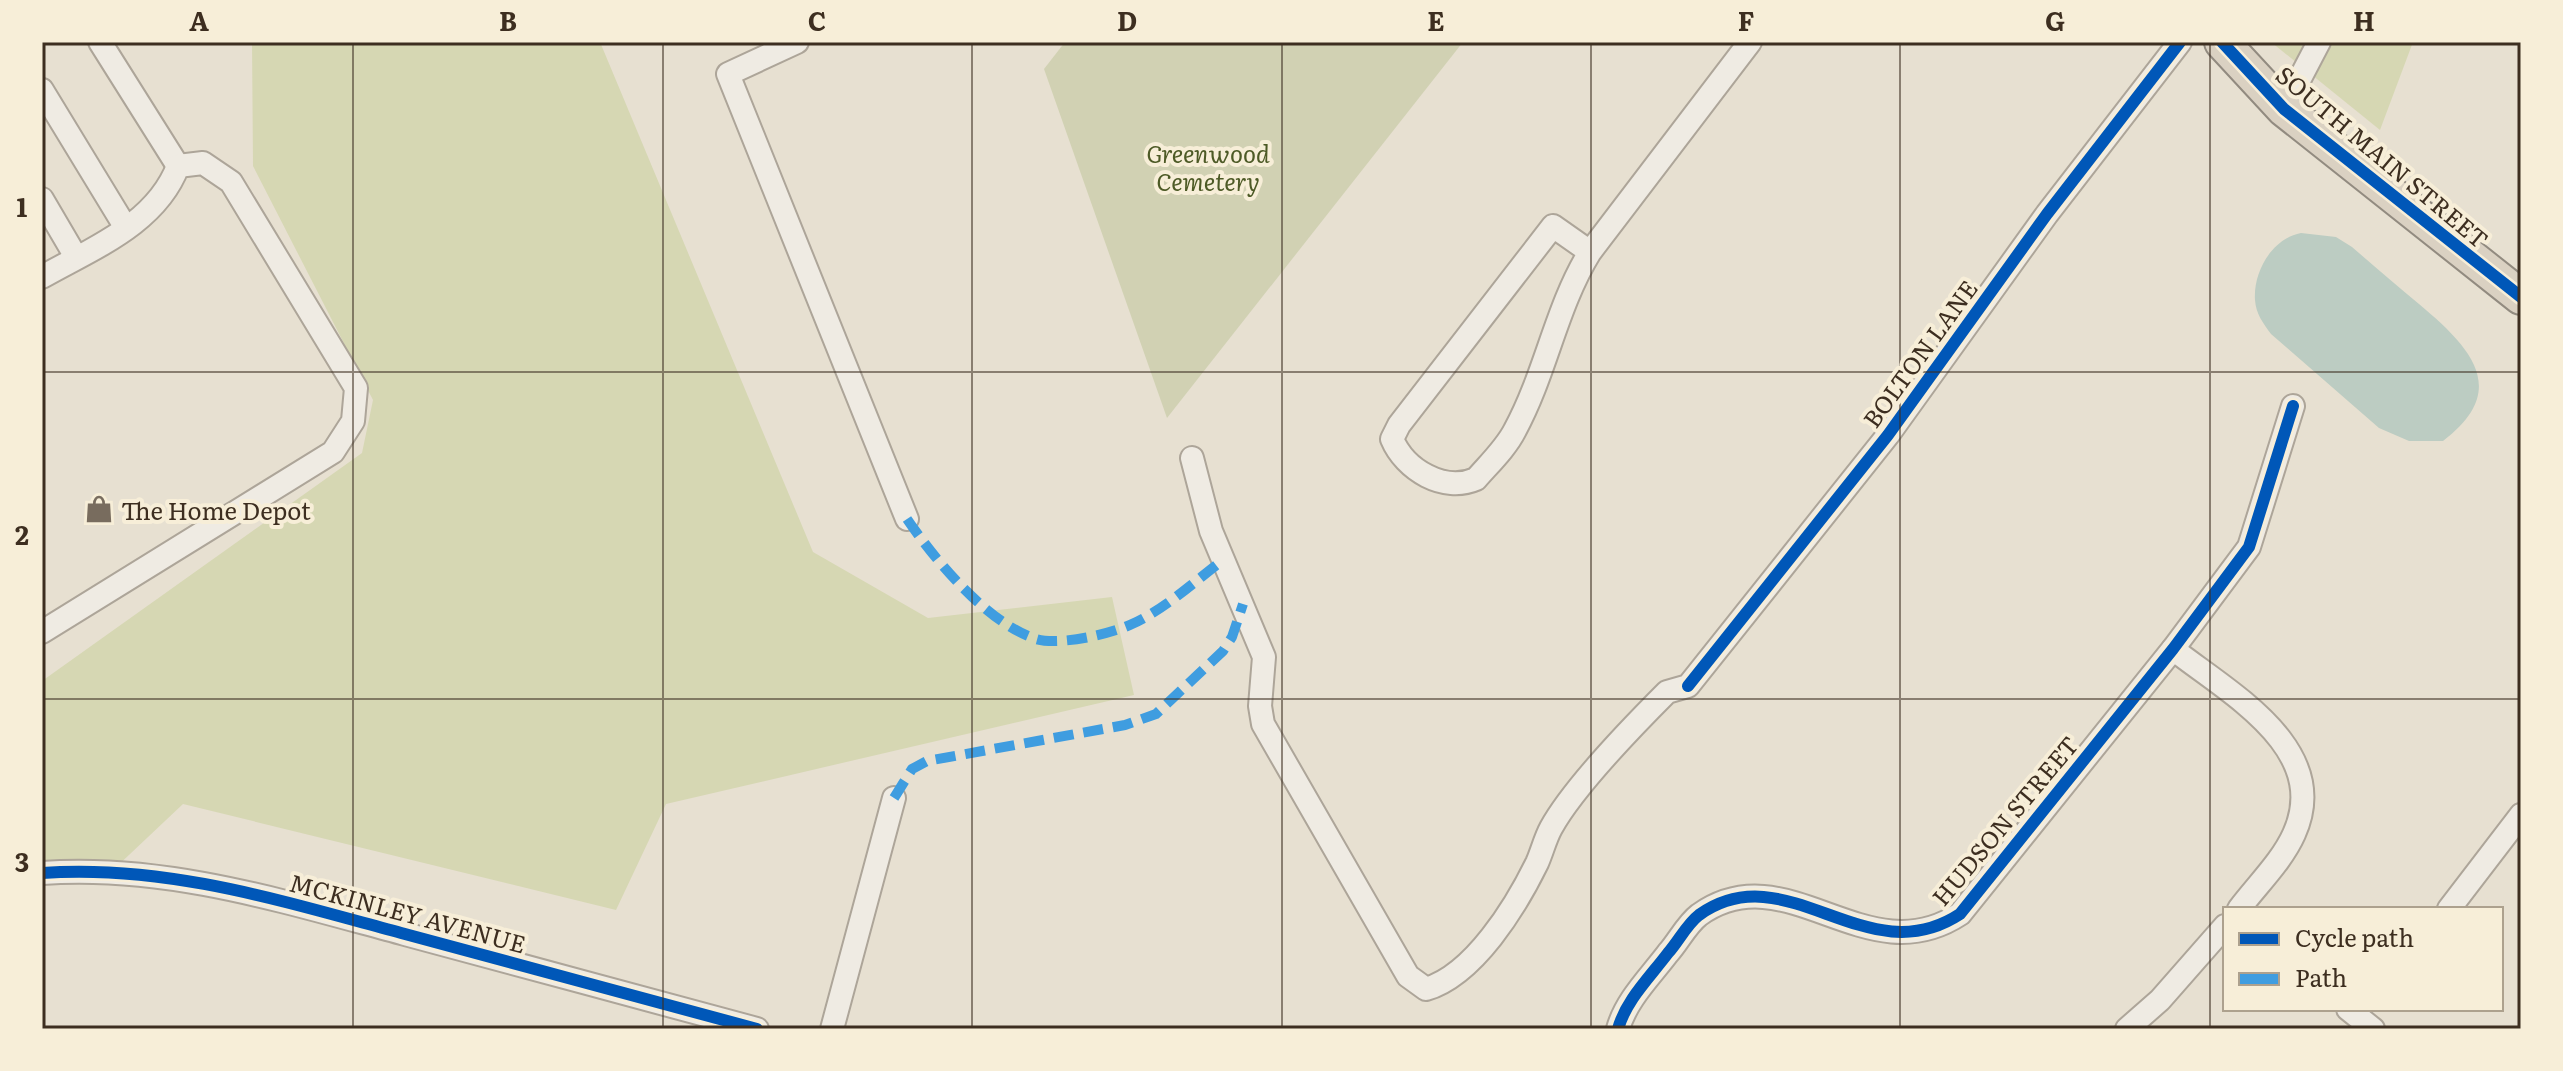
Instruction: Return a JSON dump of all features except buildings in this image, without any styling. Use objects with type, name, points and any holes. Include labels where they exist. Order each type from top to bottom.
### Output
[{"type":"highway","name":"SOUTH MAIN STREET","points":[[2222,42],[2284,109],[2521,297]]},
{"type":"street","points":[[100,42],[178,166]]},
{"type":"street","points":[[797,42],[728,74],[907,519]]},
{"type":"street","points":[[1590,252],[1553,226],[1399,425],[1392,439],[1397,450],[1431,479],[1444,484],[1476,479],[1514,432],[1556,333],[1570,284],[1590,252],[1750,42]]},
{"type":"street","name":"BOLTON LANE","points":[[1192,458],[1211,531],[1264,657],[1260,706],[1263,724],[1408,976],[1426,989],[1443,984],[1470,964],[1524,888],[1551,828],[1578,793],[1667,692],[1688,686],[1888,435],[2047,214],[2180,42]]},
{"type":"street","points":[[2284,109],[2319,42]]},
{"type":"street","points":[[42,90],[126,228]]},
{"type":"street","points":[[42,632],[333,452],[353,421],[356,388],[231,182],[203,163],[178,166]]},
{"type":"street","points":[[42,277],[152,211],[169,189],[178,166]]},
{"type":"street","points":[[42,199],[76,257]]},
{"type":"street","name":"HUDSON STREET","points":[[1618,1029],[1630,1001],[1698,916],[1724,903],[1770,895],[1885,933],[1923,931],[1943,925],[1960,914],[2173,649],[2249,547],[2293,406]]},
{"type":"street","points":[[2173,649],[2276,730],[2290,750],[2299,772],[2301,801],[2296,831],[2240,907]]},
{"type":"street","points":[[832,1029],[894,798]]},
{"type":"street","points":[[2451,907],[2521,815]]},
{"type":"street","name":"MCKINLEY AVENUE","points":[[42,873],[82,870],[139,873],[236,889],[757,1029]]},
{"type":"street","points":[[2127,1029],[2160,1000],[2223,928]]},
{"type":"green space","points":[[252,42],[600,42],[813,552],[928,618],[1112,597],[1134,695],[666,804],[616,910],[183,804],[112,871],[42,876],[42,681],[362,453],[373,400],[253,166]]},
{"type":"green space","name":"Greenwood Cemetery","points":[[1065,42],[1463,42],[1167,418],[1044,69]]},
{"type":"green space","points":[[2271,42],[2413,42],[2380,130]]},
{"type":"shaded area","points":[[2301,233],[2336,237],[2352,247],[2437,320],[2467,352],[2476,369],[2479,386],[2475,404],[2464,422],[2443,441],[2409,441],[2379,428],[2265,326],[2255,300],[2261,267],[2282,242]]},
{"type":"marked path","points":[[907,519],[947,571],[981,605],[1018,631],[1046,641],[1085,638],[1132,624],[1168,603],[1223,560]]},
{"type":"marked path","points":[[894,798],[912,769],[927,761],[1125,725],[1156,714],[1223,651],[1232,637],[1243,604]]},
{"type":"cycle path","points":[[1688,686],[1888,435],[2047,214],[2180,42]]},
{"type":"cycle path","points":[[2222,42],[2284,109],[2521,297]]},
{"type":"cycle path","points":[[1618,1029],[1633,999],[1690,923],[1699,915],[1732,899],[1764,897],[1795,903],[1859,925],[1892,931],[1925,929],[1960,914],[2173,649],[2249,547],[2293,406]]},
{"type":"cycle path","points":[[42,873],[135,874],[225,888],[757,1029]]},
{"type":"place","name":"The Home Depot","points":[[99,509]]}]
